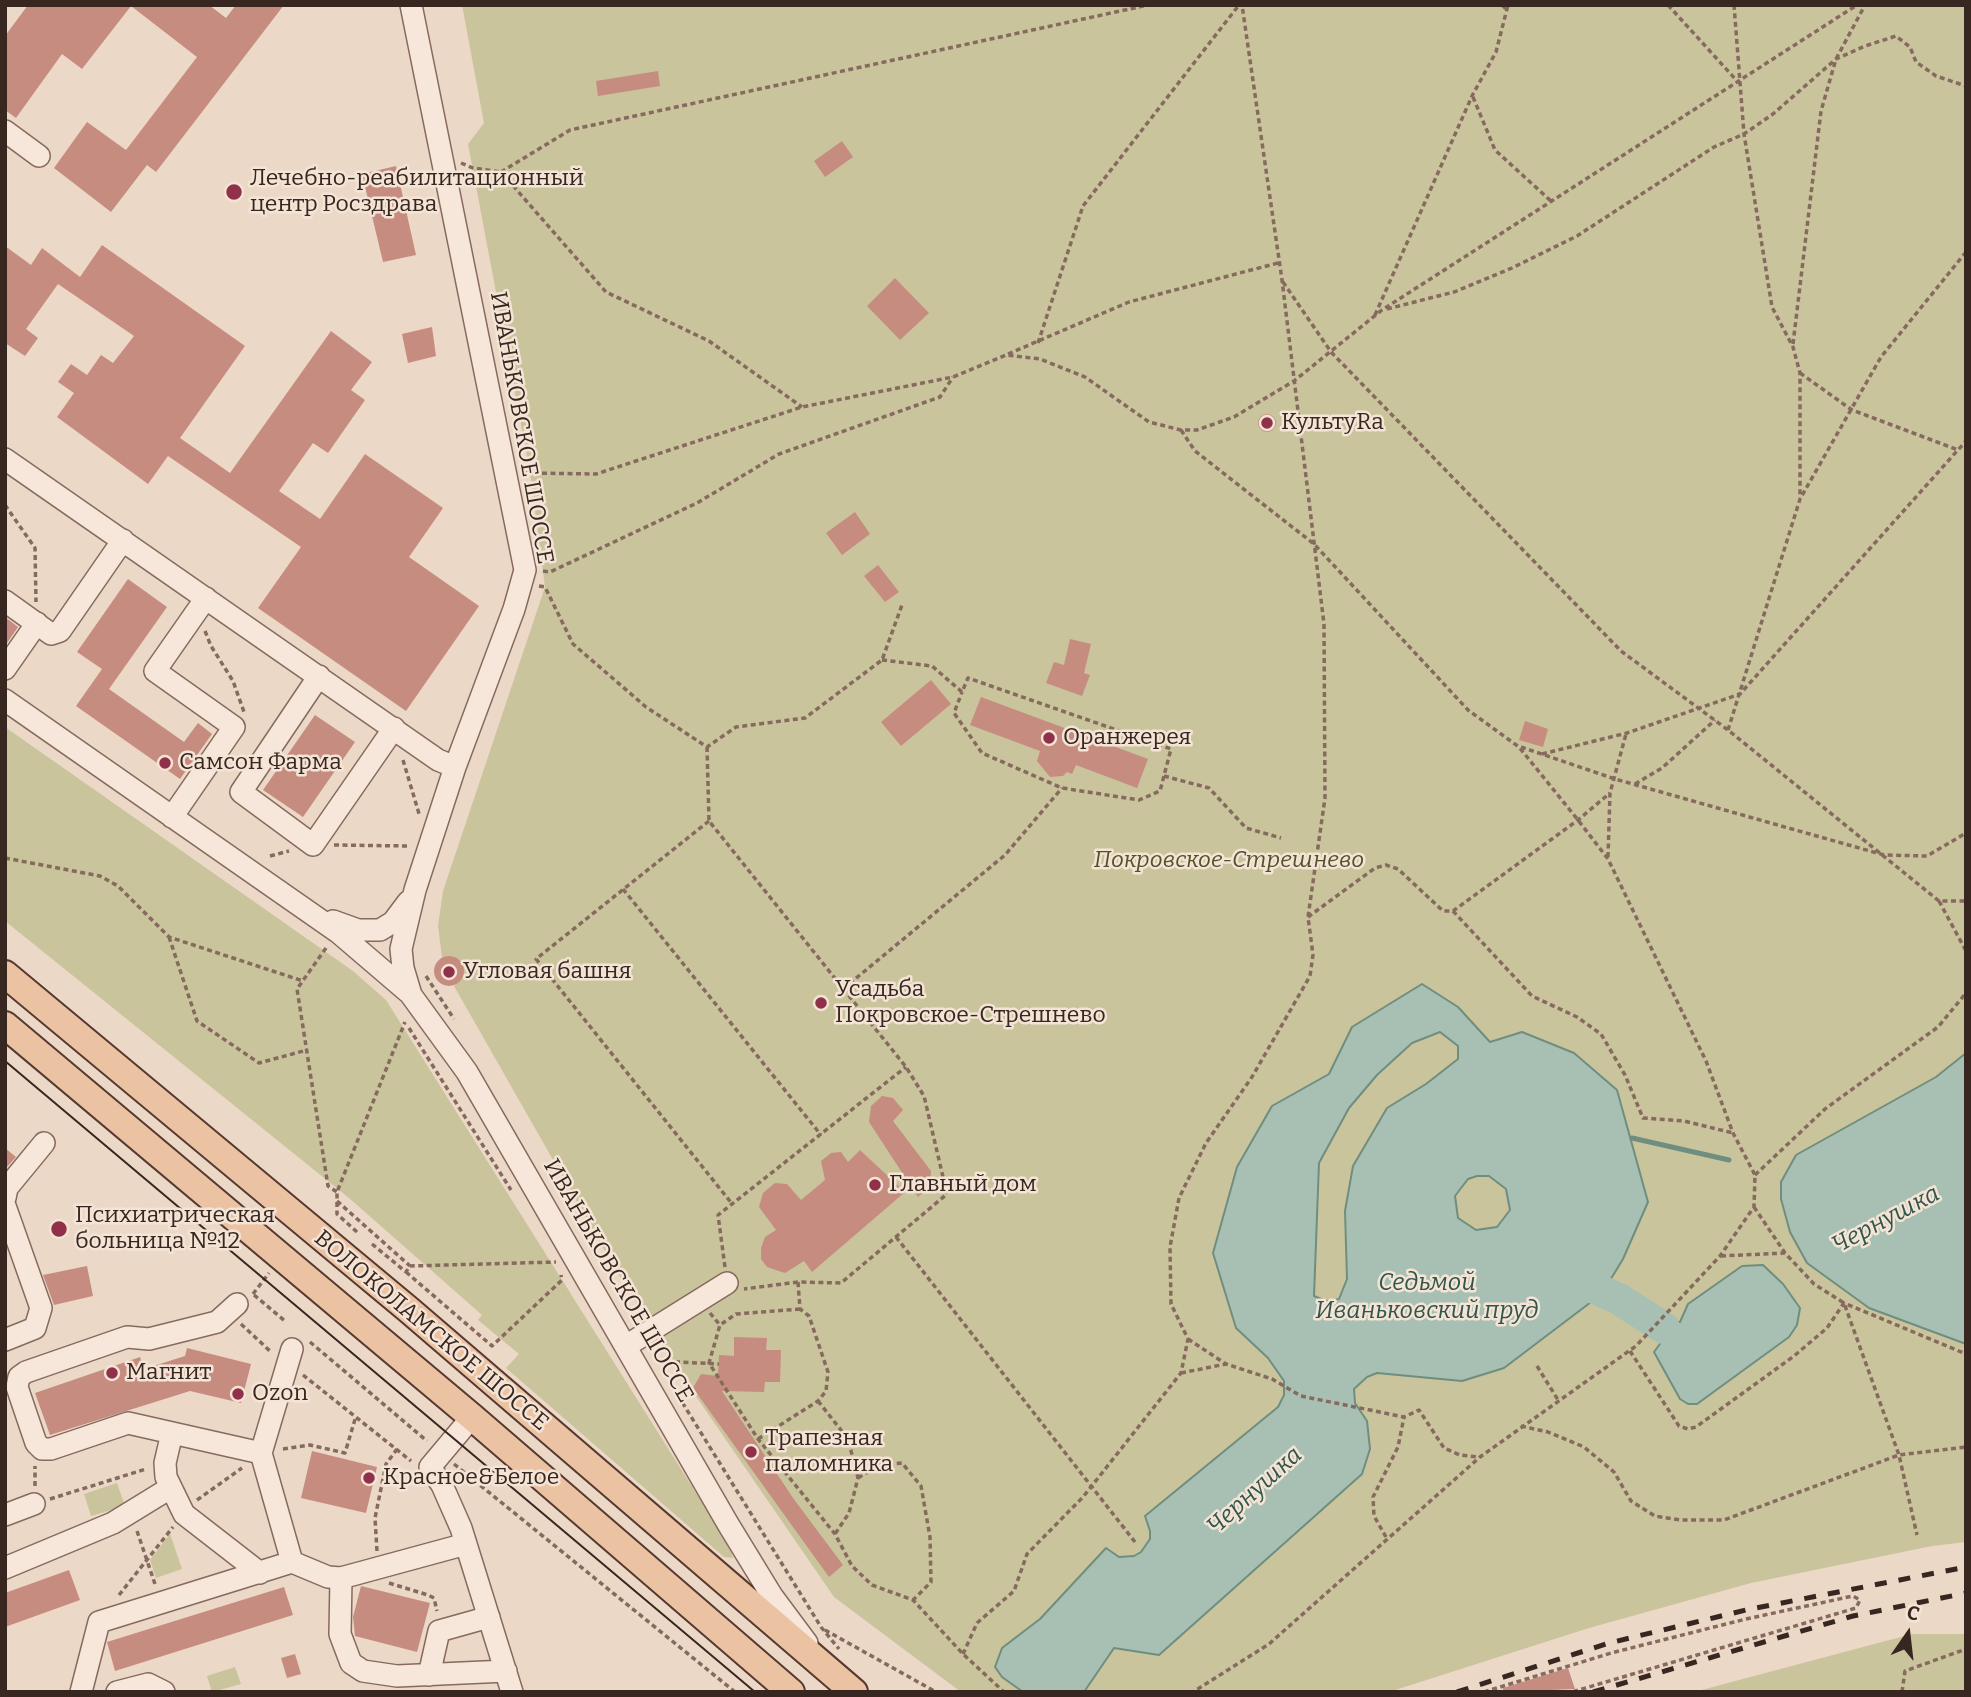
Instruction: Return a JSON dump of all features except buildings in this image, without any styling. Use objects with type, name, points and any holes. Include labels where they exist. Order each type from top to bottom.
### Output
[{"type":"main road","name":"ВОЛОКОЛАМСКОЕ ШОССЕ","points":[[5,974],[409,1310],[848,1687]]},
{"type":"main road","name":"ВОЛОКОЛАМСКОЕ ШОССЕ","points":[[5,1026],[472,1417],[791,1692]]},
{"type":"street","name":"ИВАНЬКОВСКОЕ ШОССЕ","points":[[411,5],[525,570],[514,609],[455,767],[415,890],[401,949],[411,995],[467,1072],[772,1595],[817,1656],[848,1687]]},
{"type":"street","points":[[5,131],[39,156]]},
{"type":"street","points":[[8,467],[123,540],[201,603],[319,676],[438,760],[455,767]]},
{"type":"street","points":[[5,601],[51,634],[60,631],[123,540]]},
{"type":"street","points":[[172,817],[234,727],[155,671],[201,603]]},
{"type":"street","points":[[5,669],[37,623]]},
{"type":"street","points":[[319,676],[241,792],[313,845],[394,728]]},
{"type":"street","points":[[5,700],[296,903],[366,954],[411,995]]},
{"type":"street","name":"ИВАНЬКОВСКОЕ ШОССЕ","points":[[296,903],[344,926],[371,932],[393,922],[415,890]]},
{"type":"street","points":[[5,1198],[7,1188],[44,1143]]},
{"type":"street","points":[[5,1206],[41,1308],[35,1328],[5,1340]]},
{"type":"street","points":[[626,1346],[727,1283]]},
{"type":"street","points":[[245,1299],[217,1322],[149,1339],[127,1337],[26,1371],[19,1377],[17,1387],[36,1443],[42,1449],[128,1423],[261,1453]]},
{"type":"street","points":[[289,1357],[261,1453],[292,1562]]},
{"type":"street","points":[[341,1578],[340,1634],[351,1663],[363,1671],[397,1676],[429,1675],[509,1686],[466,1544],[442,1485],[420,1464],[472,1417]]},
{"type":"street","points":[[172,1433],[165,1463],[170,1488],[193,1524],[260,1573]]},
{"type":"street","points":[[5,1568],[44,1554],[131,1512],[170,1488]]},
{"type":"street","points":[[5,1515],[34,1504]]},
{"type":"street","points":[[88,1690],[99,1622],[292,1562],[328,1577],[341,1578],[466,1544]]},
{"type":"street","points":[[429,1675],[439,1631],[489,1617]]},
{"type":"street","points":[[117,1692],[148,1684],[158,1686],[164,1692]]},
{"type":"path","points":[[442,155],[473,169],[501,172],[570,130],[1149,5]]},
{"type":"path","points":[[1241,5],[1282,280],[1324,624],[1325,798],[1308,917],[1313,955],[1310,976],[1252,1077],[1206,1143],[1179,1198],[1170,1247],[1171,1304],[1188,1339],[1226,1364],[1282,1385],[1301,1396],[1404,1417],[1419,1410],[1444,1448],[1460,1455],[1480,1457]]},
{"type":"path","points":[[1038,342],[1083,206],[1241,5]]},
{"type":"path","points":[[1374,317],[1472,96],[1496,52],[1507,8],[1502,5]]},
{"type":"path","points":[[1668,5],[1740,83]]},
{"type":"path","points":[[1734,5],[1744,134],[1772,307],[1793,346],[1800,373],[1800,499]]},
{"type":"path","points":[[1006,355],[1040,359],[1084,377],[1149,422],[1181,430],[1197,430],[1234,417],[1294,381],[1382,310],[1740,83],[1857,5]]},
{"type":"path","points":[[1793,346],[1822,111],[1836,59],[1865,5]]},
{"type":"path","points":[[1382,310],[1454,292],[1523,263],[1577,236],[1714,147],[1744,134],[1773,114],[1836,59],[1896,36],[1910,47],[1916,62],[1936,76],[1966,86]]},
{"type":"path","points":[[1472,96],[1495,150],[1552,202]]},
{"type":"path","points":[[501,172],[606,292],[709,341],[802,407]]},
{"type":"path","points":[[1728,730],[1800,499],[1881,357],[1966,252]]},
{"type":"path","points":[[530,472],[596,474],[802,407],[953,377],[1129,303],[1279,263]]},
{"type":"path","points":[[1282,280],[1331,352],[1621,651],[1728,730],[1938,901],[1966,951]]},
{"type":"path","points":[[1800,373],[1852,410],[1958,450]]},
{"type":"path","points":[[525,570],[550,572],[697,503],[779,454],[940,397],[953,377]]},
{"type":"path","points":[[1181,430],[1195,451],[1314,544],[1468,710],[1519,747],[1578,820],[1608,859],[1706,1061],[1733,1133],[1755,1175],[1754,1208],[1720,1256],[1671,1305],[1636,1346],[1480,1457],[1269,1644],[1193,1692]]},
{"type":"path","points":[[1542,754],[1627,733],[1740,695],[1966,441]]},
{"type":"path","points":[[5,505],[35,548],[37,623]]},
{"type":"path","points":[[545,587],[573,643],[646,707],[707,747]]},
{"type":"path","points":[[201,603],[211,646],[233,681],[246,715]]},
{"type":"path","points":[[707,747],[736,727],[805,718],[882,660],[902,605]]},
{"type":"path","points":[[882,660],[932,666],[962,692]]},
{"type":"path","points":[[968,678],[1171,749],[1160,791],[1139,800],[1062,788],[982,752],[954,713],[962,692],[968,678]]},
{"type":"path","points":[[1634,784],[1662,768],[1715,720]]},
{"type":"path","points":[[394,728],[420,817]]},
{"type":"path","points":[[1608,859],[1610,793],[1627,733]]},
{"type":"path","points":[[707,747],[709,821],[906,1067],[924,1096],[947,1194],[841,1283],[798,1282],[738,1290],[727,1283],[718,1214],[733,1205],[906,1067]]},
{"type":"path","points":[[1519,747],[1615,779],[1884,855],[1927,856],[1966,831]]},
{"type":"path","points":[[1164,775],[1209,788],[1246,828],[1281,838]]},
{"type":"path","points":[[843,989],[1005,855],[1062,788]]},
{"type":"path","points":[[1308,917],[1375,868],[1386,865],[1398,869],[1443,911],[1453,911],[1578,820],[1610,793]]},
{"type":"path","points":[[709,821],[536,959],[733,1205]]},
{"type":"path","points":[[270,856],[313,845],[409,846]]},
{"type":"path","points":[[5,858],[111,880],[169,937],[303,981],[297,989],[328,1186],[337,1192]]},
{"type":"path","points":[[623,889],[821,1135]]},
{"type":"path","points":[[1938,901],[1966,901]]},
{"type":"path","points":[[1453,911],[1532,996],[1577,1017],[1601,1034],[1625,1075],[1643,1118],[1684,1121],[1733,1133]]},
{"type":"path","points":[[169,937],[197,1021],[260,1063],[307,1049]]},
{"type":"path","points":[[1755,1175],[1825,1109],[1938,1027],[1966,993]]},
{"type":"path","points":[[357,1232],[337,1214],[337,1192],[405,1022],[513,1194]]},
{"type":"path","points":[[337,1201],[411,1266],[556,1262],[549,1251]]},
{"type":"path","points":[[1754,1208],[1785,1253],[1814,1284],[1844,1303],[1966,1354]]},
{"type":"path","points":[[896,1237],[1135,1542]]},
{"type":"path","points":[[372,1244],[492,1346],[562,1280]]},
{"type":"path","points":[[1720,1256],[1785,1253]]},
{"type":"path","points":[[406,1272],[411,1266]]},
{"type":"path","points":[[245,1299],[270,1272]]},
{"type":"path","points":[[798,1282],[800,1309]]},
{"type":"path","points":[[262,1301],[285,1321]]},
{"type":"path","points":[[1630,1350],[1679,1426],[1696,1427],[1794,1356],[1827,1328],[1844,1303]]},
{"type":"path","points":[[1844,1303],[1899,1455],[1917,1535]]},
{"type":"path","points":[[758,1438],[818,1401],[825,1391],[828,1372],[809,1316],[800,1309],[736,1314],[720,1325],[709,1363],[758,1438],[835,1534],[852,1566],[872,1585],[913,1601],[963,1654],[1004,1692]]},
{"type":"path","points":[[247,1332],[289,1357],[356,1416],[420,1464]]},
{"type":"path","points":[[963,1654],[977,1623],[1014,1591],[1027,1554],[1092,1486],[1181,1373],[1188,1339]]},
{"type":"path","points":[[321,1351],[428,1442]]},
{"type":"path","points":[[658,1362],[719,1364]]},
{"type":"path","points":[[1181,1373],[1226,1364]]},
{"type":"path","points":[[1537,1366],[1558,1401]]},
{"type":"path","points":[[818,1401],[848,1439],[858,1478],[849,1513],[835,1534]]},
{"type":"path","points":[[261,1453],[310,1445],[345,1453],[356,1416]]},
{"type":"path","points":[[1387,1537],[1374,1516],[1373,1497],[1398,1447],[1404,1417]]},
{"type":"path","points":[[1521,1426],[1548,1432],[1584,1447],[1614,1472],[1631,1501],[1655,1516],[1680,1520],[1724,1521],[1899,1455],[1966,1447]]},
{"type":"path","points":[[34,1504],[165,1463]]},
{"type":"path","points":[[858,1478],[879,1465],[902,1463],[921,1486],[930,1537],[931,1582],[913,1601]]},
{"type":"path","points":[[457,1467],[735,1692]]},
{"type":"path","points":[[131,1512],[161,1603]]},
{"type":"path","points":[[1484,1692],[1611,1653],[1746,1619],[1853,1596],[1860,1600],[1856,1608],[1572,1692]]},
{"type":"path","points":[[821,1627],[936,1692]]},
{"type":"path","points":[[1902,1692],[1905,1671],[1966,1649]]},
{"type":"green space","name":"Покровское-Стрешнево","points":[[462,5],[1966,5],[1966,1542],[1932,1546],[1751,1583],[1589,1628],[1389,1692],[961,1692],[834,1597],[691,1389],[614,1267],[454,986],[462,978],[463,964],[452,956],[442,957],[438,926],[443,891],[545,587],[530,472],[468,144],[484,123]]},
{"type":"green space","points":[[5,727],[353,971],[386,1000],[730,1547],[733,1558],[724,1557],[506,1368],[519,1354],[478,1320],[482,1315],[349,1198],[5,921]]},
{"type":"green space","points":[[117,1483],[125,1506],[91,1516],[84,1494]]},
{"type":"green space","points":[[170,1534],[182,1569],[156,1578],[150,1560]]},
{"type":"green space","points":[[1912,1634],[1966,1634],[1966,1692],[1694,1692]]},
{"type":"green space","points":[[235,1667],[241,1684],[212,1692],[207,1676]]},
{"type":"water","name":"Седьмой Иваньковский пруд","points":[[1422,984],[1458,1007],[1490,1042],[1522,1032],[1574,1053],[1617,1090],[1648,1202],[1623,1259],[1609,1282],[1619,1299],[1595,1299],[1504,1368],[1462,1381],[1377,1373],[1367,1377],[1354,1389],[1355,1403],[1367,1421],[1370,1449],[1362,1474],[1159,1655],[1114,1648],[1084,1692],[1023,1692],[1002,1677],[995,1667],[1002,1648],[1040,1619],[1106,1548],[1119,1557],[1134,1556],[1141,1552],[1150,1539],[1145,1516],[1278,1407],[1284,1395],[1284,1381],[1268,1358],[1236,1328],[1213,1253],[1237,1167],[1272,1106],[1329,1074],[1352,1027]],"holes":[[[1440,1032],[1458,1046],[1458,1059],[1426,1084],[1387,1108],[1353,1166],[1345,1211],[1347,1279],[1339,1299],[1326,1301],[1314,1296],[1319,1163],[1349,1108],[1377,1075],[1412,1043]],[[1489,1176],[1506,1189],[1510,1210],[1497,1227],[1476,1230],[1458,1218],[1455,1196],[1468,1179]]]},
{"type":"water","points":[[1966,1053],[1966,1344],[1869,1308],[1807,1263],[1790,1232],[1781,1199],[1781,1182],[1796,1155],[1936,1077]]},
{"type":"water","points":[[1763,1265],[1783,1284],[1800,1308],[1797,1325],[1789,1337],[1697,1404],[1688,1404],[1680,1399],[1654,1352],[1662,1341],[1659,1332],[1634,1314],[1628,1305],[1671,1322],[1680,1322],[1688,1304],[1742,1266]]},
{"type":"waterway","points":[[1632,1138],[1729,1160]]},
{"type":"waterway","name":"Чернушка","points":[[1581,1282],[1619,1299],[1664,1328]]},
{"type":"tram line","points":[[5,1061],[755,1692]]},
{"type":"railway","points":[[1457,1692],[1609,1643],[1746,1610],[1966,1567]]},
{"type":"railway","points":[[1593,1692],[1853,1616],[1966,1593]]},
{"type":"place","name":"Лечебно-реабилитационный центр Росздрава","points":[[234,192]]},
{"type":"place","name":"КультуRа","points":[[1267,423]]},
{"type":"place","name":"Оранжерея","points":[[1049,738]]},
{"type":"place","name":"Самсон Фарма","points":[[165,763]]},
{"type":"place","name":"Угловая башня","points":[[449,972]]},
{"type":"place","name":"Усадьба Покровское-Стрешнево","points":[[821,1003]]},
{"type":"place","name":"Главный дом","points":[[875,1185]]},
{"type":"place","name":"Психиатрическая больница №12","points":[[59,1229]]},
{"type":"place","name":"Магнит","points":[[112,1373]]},
{"type":"place","name":"Ozon","points":[[238,1394]]},
{"type":"place","name":"Трапезная паломника","points":[[751,1452]]},
{"type":"place","name":"Красное&Белое","points":[[369,1478]]}]
